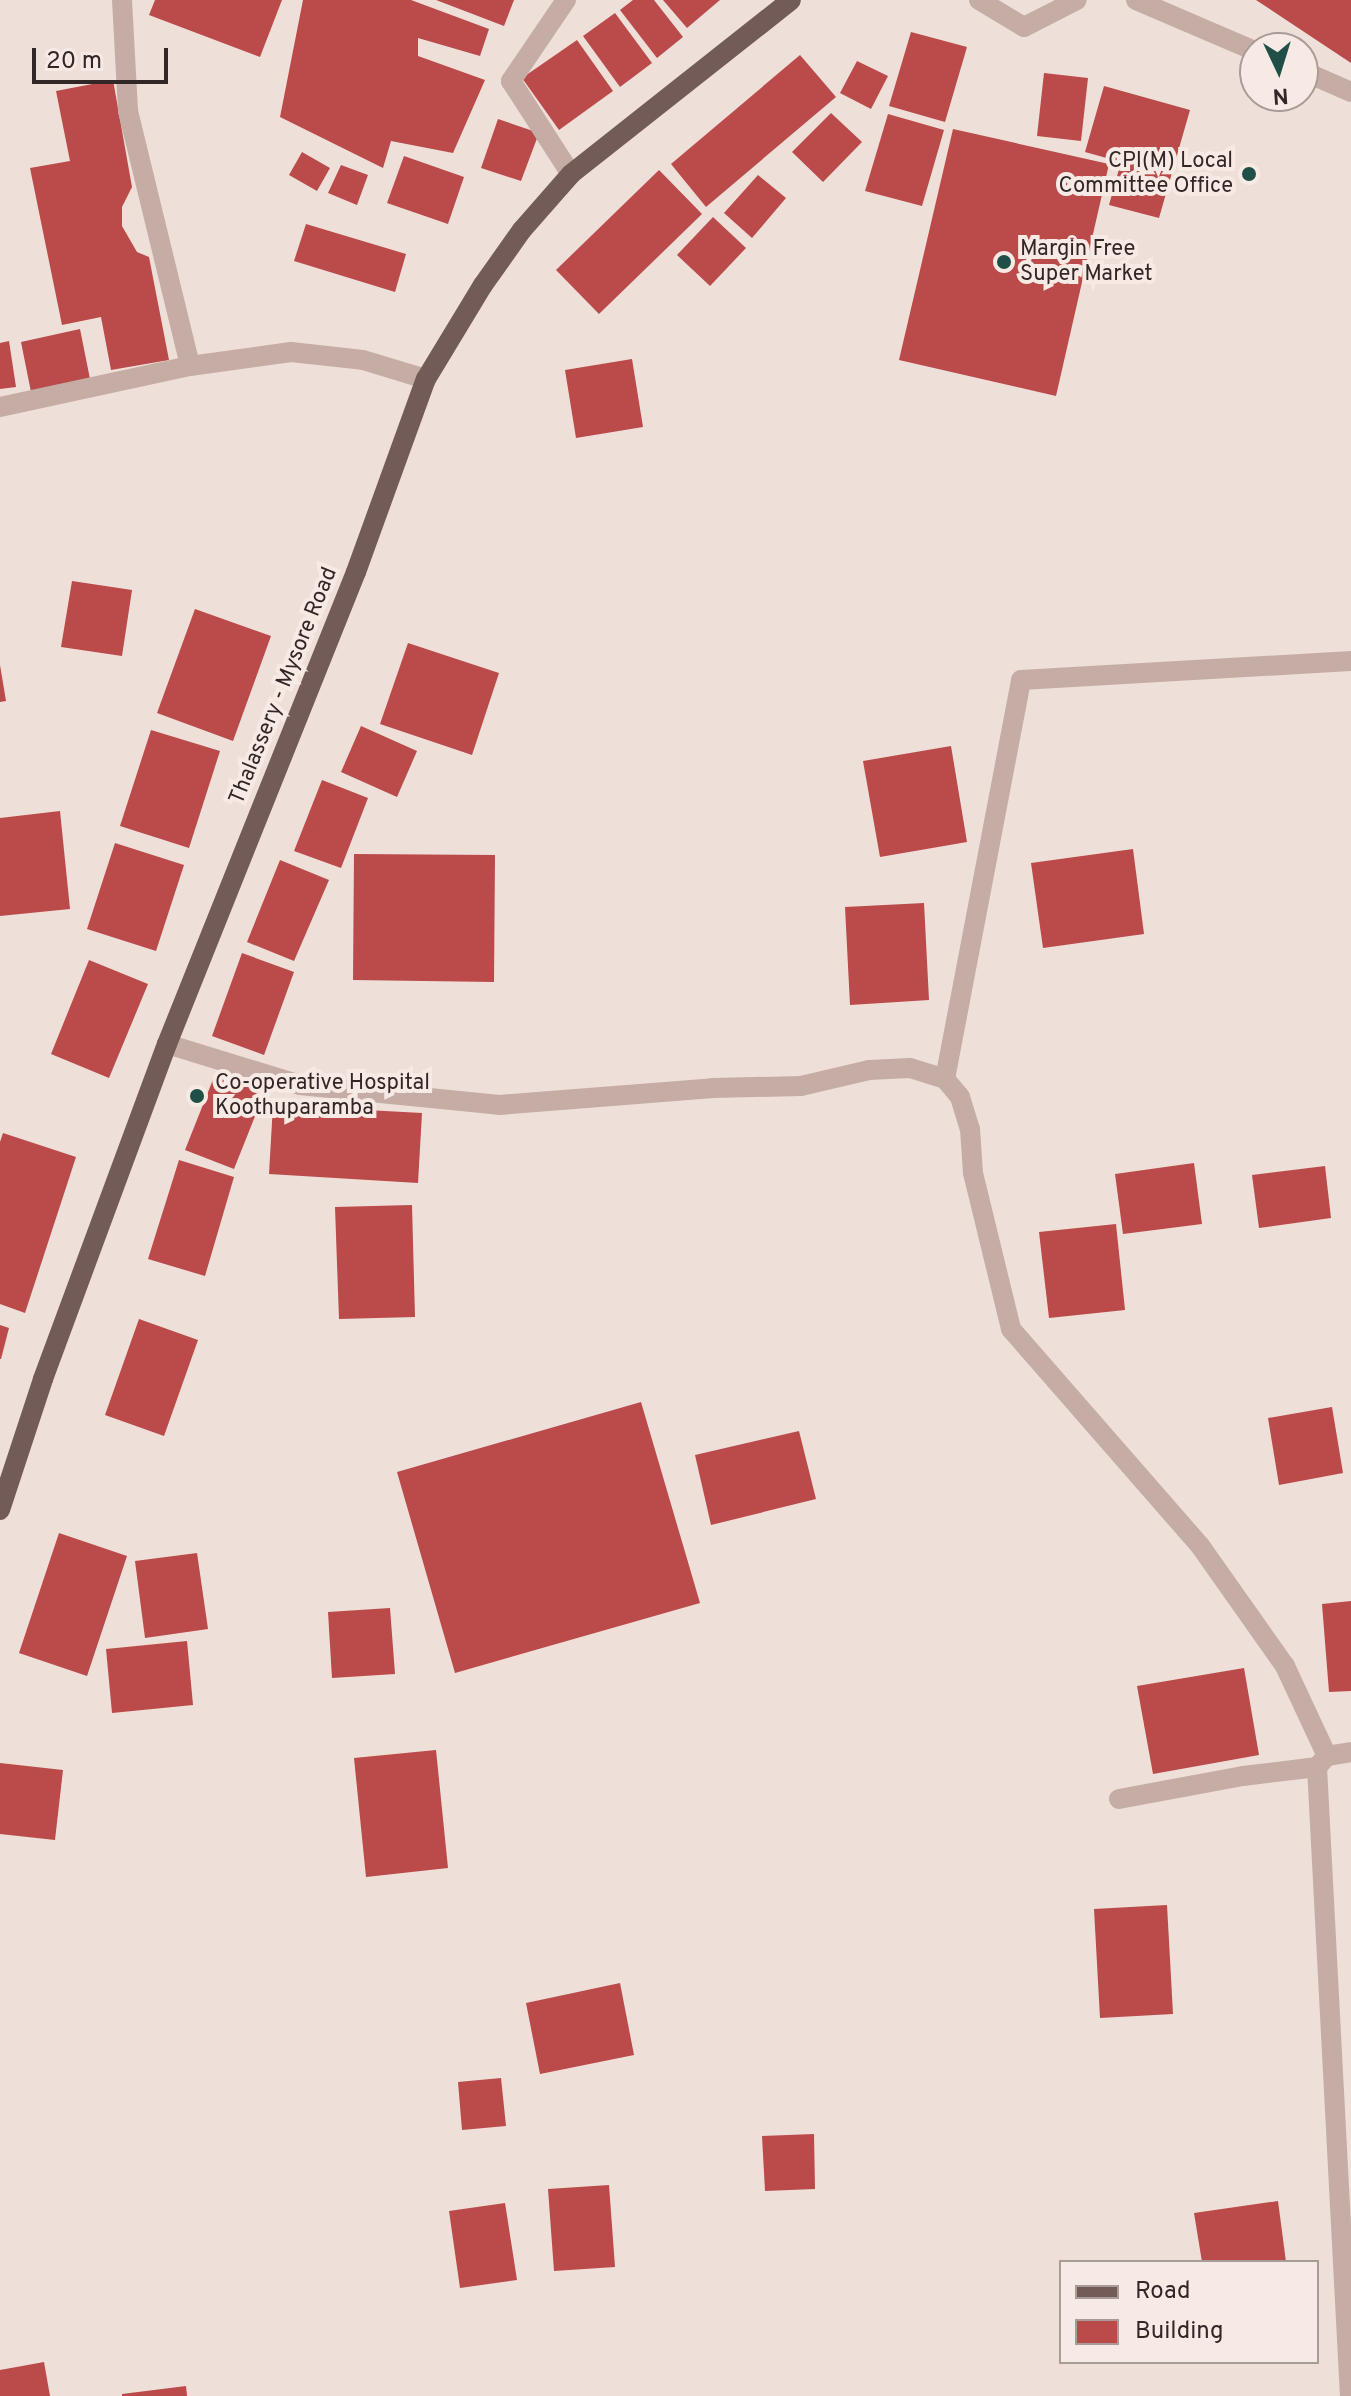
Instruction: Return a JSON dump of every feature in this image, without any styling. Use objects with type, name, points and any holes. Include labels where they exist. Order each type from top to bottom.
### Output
[{"type":"main road","name":"Thalassery - Mysore Road","points":[[0,1510],[43,1379],[167,1044],[356,572],[426,379],[483,285],[522,230],[571,174],[791,0]]},
{"type":"street","points":[[122,0],[128,111],[190,366]]},
{"type":"street","points":[[566,0],[511,81],[571,174]]},
{"type":"street","points":[[979,0],[1024,27],[1077,0]]},
{"type":"street","points":[[1136,0],[1239,44]]},
{"type":"street","points":[[1319,78],[1351,92]]},
{"type":"street","points":[[0,407],[190,366],[291,352],[363,360],[426,379]]},
{"type":"street","points":[[945,1079],[1021,680],[1351,661]]},
{"type":"street","points":[[167,1044],[300,1085],[499,1105],[713,1088],[801,1086],[869,1070],[910,1068],[945,1079],[960,1097],[970,1129],[973,1173],[1011,1329],[1201,1547],[1285,1666],[1322,1762],[1350,2396]]},
{"type":"street","points":[[1119,1799],[1322,1762],[1351,1752]]},
{"type":"building","points":[[155,0],[282,0],[260,57],[149,15]]},
{"type":"building","points":[[303,0],[411,0],[489,29],[480,56],[418,38],[418,56],[485,80],[453,153],[391,141],[383,168],[280,117]]},
{"type":"building","points":[[436,0],[514,0],[504,26]]},
{"type":"building","points":[[633,0],[654,0],[683,37],[657,58],[620,10]]},
{"type":"building","points":[[663,0],[720,0],[687,28]]},
{"type":"building","points":[[1256,0],[1351,0],[1351,63],[1319,42],[1319,32],[1304,32]]},
{"type":"building","points":[[615,13],[652,63],[620,87],[583,36]]},
{"type":"building","points":[[911,32],[967,47],[945,122],[889,106]]},
{"type":"building","points":[[577,40],[613,91],[559,130],[522,78]]},
{"type":"building","points":[[800,55],[836,97],[706,207],[671,164]]},
{"type":"building","points":[[857,61],[888,76],[871,109],[840,93]]},
{"type":"building","points":[[1044,73],[1088,78],[1081,141],[1037,136]]},
{"type":"building","points":[[113,80],[132,187],[122,207],[122,226],[137,252],[149,257],[169,360],[111,370],[101,317],[62,325],[30,168],[70,161],[56,91]]},
{"type":"building","points":[[1104,86],[1190,110],[1159,218],[1109,205],[1121,162],[1085,152]]},
{"type":"building","points":[[831,113],[862,142],[823,182],[792,152]]},
{"type":"building","points":[[888,114],[944,130],[922,206],[865,191]]},
{"type":"building","points":[[498,119],[539,133],[521,181],[481,168]]},
{"type":"building","name":"Margin Free Super Market","points":[[953,129],[1109,164],[1056,396],[899,360]]},
{"type":"building","points":[[302,152],[330,168],[317,191],[289,175]]},
{"type":"building","points":[[404,156],[464,177],[448,224],[387,203]]},
{"type":"building","points":[[341,165],[368,175],[357,205],[328,193]]},
{"type":"building","points":[[659,170],[702,214],[599,314],[556,270]]},
{"type":"building","points":[[758,175],[786,198],[752,238],[724,213]]},
{"type":"building","points":[[713,217],[746,248],[710,286],[677,255]]},
{"type":"building","points":[[306,224],[406,254],[395,292],[294,261]]},
{"type":"building","points":[[80,329],[90,379],[31,392],[21,342]]},
{"type":"building","points":[[9,341],[16,387],[0,389],[0,343]]},
{"type":"building","points":[[632,359],[643,427],[576,438],[565,370]]},
{"type":"building","points":[[72,581],[132,590],[122,656],[61,647]]},
{"type":"building","points":[[195,609],[271,636],[233,741],[157,713]]},
{"type":"building","points":[[408,643],[499,673],[472,755],[380,724]]},
{"type":"building","points":[[0,665],[6,701],[0,702]]},
{"type":"building","points":[[361,726],[417,751],[397,797],[341,772]]},
{"type":"building","points":[[151,730],[220,751],[189,848],[120,826]]},
{"type":"building","points":[[951,746],[967,842],[880,857],[863,761]]},
{"type":"building","points":[[322,780],[368,798],[341,868],[294,851]]},
{"type":"building","points":[[60,811],[70,909],[0,916],[0,818]]},
{"type":"building","points":[[115,843],[184,865],[156,951],[87,929]]},
{"type":"building","points":[[1133,849],[1144,934],[1043,948],[1031,863]]},
{"type":"building","points":[[354,854],[495,855],[494,982],[353,980]]},
{"type":"building","points":[[280,860],[329,880],[294,961],[247,942]]},
{"type":"building","points":[[924,903],[929,1000],[850,1005],[845,907]]},
{"type":"building","points":[[242,953],[294,972],[264,1055],[212,1036]]},
{"type":"building","points":[[89,960],[148,984],[109,1078],[51,1054]]},
{"type":"building","points":[[216,1072],[265,1091],[234,1169],[185,1150]]},
{"type":"building","points":[[273,1105],[422,1113],[418,1183],[269,1174]]},
{"type":"building","points":[[3,1133],[76,1157],[25,1313],[0,1304],[0,1142]]},
{"type":"building","points":[[179,1160],[234,1177],[205,1276],[148,1259]]},
{"type":"building","points":[[1194,1163],[1202,1224],[1123,1234],[1115,1174]]},
{"type":"building","points":[[1325,1166],[1331,1218],[1259,1228],[1252,1175]]},
{"type":"building","points":[[412,1205],[415,1317],[339,1319],[335,1207]]},
{"type":"building","points":[[1116,1224],[1125,1310],[1049,1318],[1039,1232]]},
{"type":"building","points":[[139,1319],[198,1340],[164,1436],[105,1415]]},
{"type":"building","points":[[0,1325],[9,1328],[1,1359],[0,1359]]},
{"type":"building","points":[[641,1402],[700,1603],[455,1673],[397,1472]]},
{"type":"building","points":[[1332,1407],[1343,1473],[1279,1485],[1268,1418]]},
{"type":"building","points":[[799,1431],[816,1499],[711,1525],[695,1455]]},
{"type":"building","points":[[59,1533],[127,1556],[87,1676],[19,1653]]},
{"type":"building","points":[[197,1553],[208,1629],[145,1638],[135,1561]]},
{"type":"building","points":[[1351,1601],[1351,1691],[1329,1692],[1322,1604]]},
{"type":"building","points":[[390,1608],[395,1674],[332,1678],[328,1612]]},
{"type":"building","points":[[187,1641],[193,1705],[112,1713],[106,1649]]},
{"type":"building","points":[[1244,1668],[1259,1755],[1153,1774],[1137,1686]]},
{"type":"building","points":[[436,1750],[448,1868],[366,1877],[354,1758]]},
{"type":"building","points":[[0,1763],[63,1770],[55,1840],[0,1834]]},
{"type":"building","points":[[1167,1905],[1173,2014],[1100,2018],[1094,1909]]},
{"type":"building","points":[[620,1983],[634,2055],[540,2074],[526,2003]]},
{"type":"building","points":[[501,2078],[506,2126],[462,2130],[458,2082]]},
{"type":"building","points":[[814,2134],[815,2189],[765,2191],[762,2136]]},
{"type":"building","points":[[609,2185],[615,2267],[554,2271],[548,2189]]},
{"type":"building","points":[[1278,2201],[1286,2260],[1202,2260],[1194,2213]]},
{"type":"building","points":[[505,2203],[517,2280],[460,2288],[449,2211]]},
{"type":"building","points":[[44,2362],[50,2396],[0,2396],[0,2370]]},
{"type":"building","points":[[186,2386],[187,2396],[122,2396],[122,2394]]},
{"type":"place","name":"CPI(M) Local Committee Office","points":[[1249,174]]},
{"type":"place","name":"Margin Free Super Market","points":[[1004,262]]},
{"type":"place","name":"Co-operative Hospital Koothuparamba","points":[[197,1096]]}]
